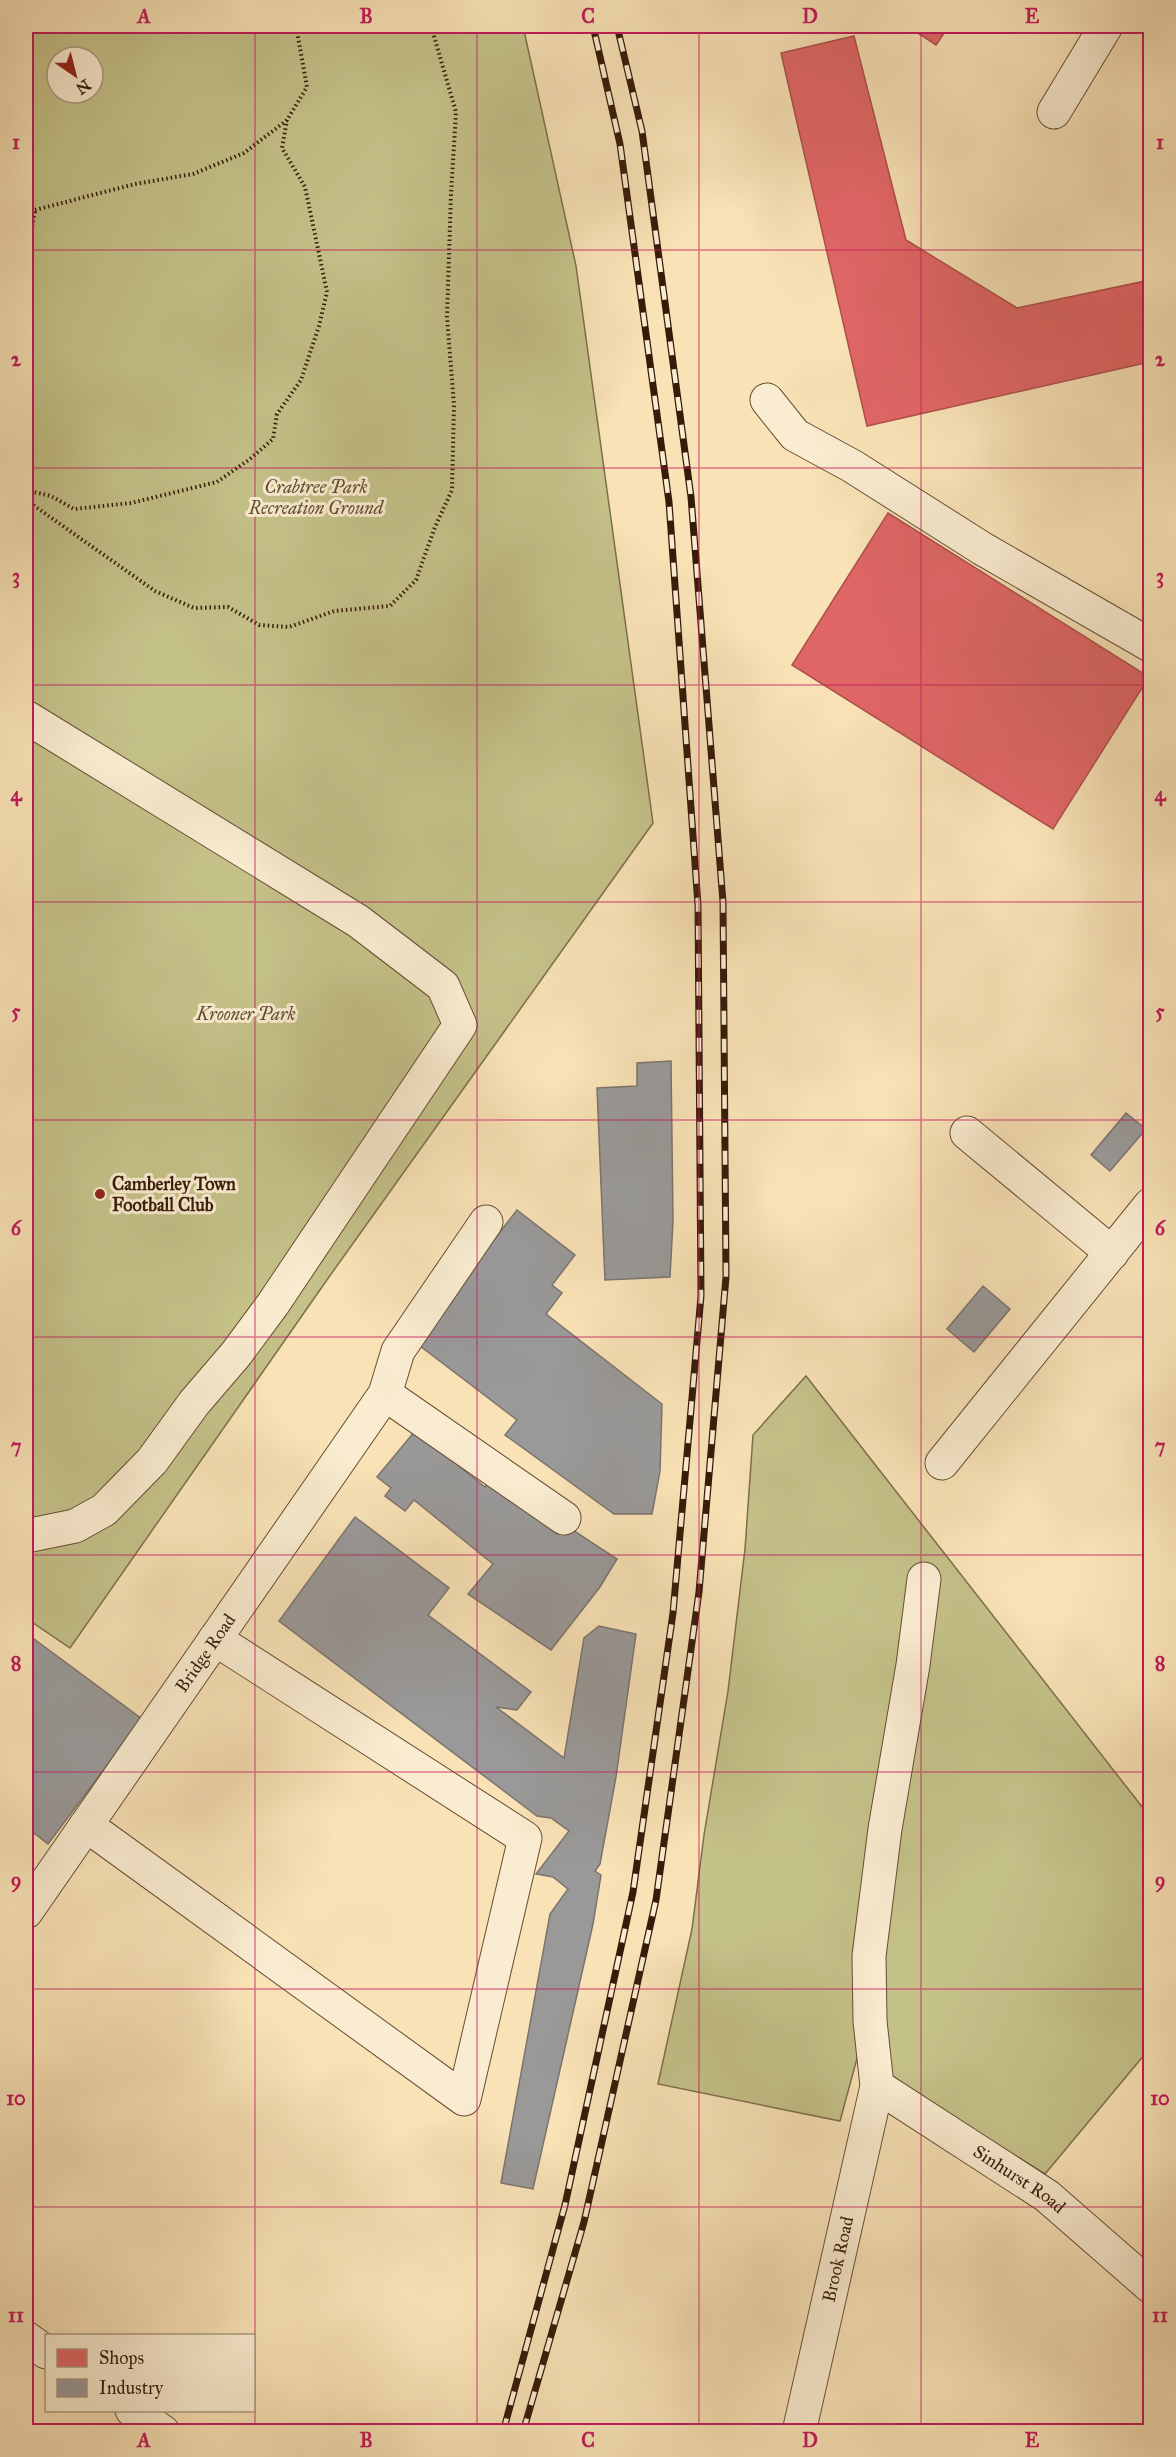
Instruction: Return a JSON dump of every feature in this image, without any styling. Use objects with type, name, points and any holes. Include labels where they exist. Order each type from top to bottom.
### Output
[{"type":"street","points":[[1054,112],[1106,26]]},
{"type":"street","points":[[767,400],[795,435],[852,466],[993,555],[1150,645]]},
{"type":"street","points":[[26,717],[358,921],[443,986],[460,1025],[273,1304],[236,1354],[194,1403],[152,1461],[104,1510],[75,1526],[26,1536]]},
{"type":"street","points":[[967,1134],[1112,1253]]},
{"type":"street","points":[[942,1463],[1150,1205]]},
{"type":"street","name":"Bridge Road","points":[[26,1912],[385,1394],[398,1351],[486,1222]]},
{"type":"street","points":[[385,1394],[564,1518]]},
{"type":"street","name":"Brook Road","points":[[799,2432],[877,2086],[870,2021],[869,1956],[885,1829],[914,1665],[924,1579]]},
{"type":"street","points":[[86,1825],[464,2099],[525,1838],[215,1639]]},
{"type":"street","name":"Sinhurst Road","points":[[877,2086],[1047,2196],[1150,2286]]},
{"type":"street","points":[[26,2338],[45,2351]]},
{"type":"street","points":[[135,2412],[164,2432]]},
{"type":"path","points":[[26,490],[51,496],[74,509],[141,501],[217,482],[250,459],[273,439],[277,414],[301,380],[319,326],[327,292],[306,187],[282,148],[287,120],[307,87],[296,26]]},
{"type":"path","points":[[26,500],[155,591],[194,608],[228,607],[259,625],[290,627],[333,611],[390,606],[416,580],[435,527],[452,490],[453,469],[454,405],[447,317],[456,112],[431,26]]},
{"type":"path","points":[[35,210],[135,184],[193,174],[244,153],[287,120]]},
{"type":"path","points":[[26,200],[35,210]]},
{"type":"path","points":[[26,243],[31,234],[35,210]]},
{"type":"green space","points":[[26,26],[523,26],[576,266],[653,823],[329,1277],[70,1648],[26,1618]]},
{"type":"green space","points":[[806,1376],[1150,1817],[1150,2048],[1045,2174],[920,2096],[859,2051],[840,2121],[658,2084],[692,1929],[704,1835],[728,1691],[745,1549],[753,1435]]},
{"type":"building: Shops","points":[[907,26],[949,26],[936,45]]},
{"type":"building: Shops","points":[[854,36],[906,240],[1017,308],[1150,280],[1150,362],[867,426],[781,53]]},
{"type":"building: Shops","points":[[888,513],[1149,677],[1053,829],[792,665]]},
{"type":"building: Industry","points":[[671,1061],[673,1221],[670,1277],[605,1280],[597,1088],[637,1086],[637,1063]]},
{"type":"building: Industry","points":[[1126,1113],[1146,1129],[1110,1171],[1091,1155]]},
{"type":"building: Industry","points":[[517,1210],[575,1255],[552,1285],[562,1293],[546,1314],[662,1404],[660,1471],[652,1514],[614,1514],[505,1435],[517,1420],[415,1342]]},
{"type":"building: Industry","points":[[983,1286],[1010,1309],[974,1352],[947,1329]]},
{"type":"building: Industry","points":[[415,1431],[485,1487],[492,1477],[617,1559],[600,1587],[551,1650],[468,1594],[493,1564],[414,1500],[405,1511],[385,1496],[391,1488],[377,1477]]},
{"type":"building: Industry","points":[[355,1517],[449,1588],[428,1615],[531,1692],[517,1710],[496,1707],[564,1758],[584,1638],[599,1626],[636,1634],[616,1777],[600,1864],[595,1871],[601,1875],[593,1924],[533,2189],[501,2183],[550,1914],[568,1889],[553,1877],[536,1874],[569,1831],[551,1818],[537,1816],[279,1621]]},
{"type":"building: Industry","points":[[26,1633],[142,1719],[48,1844],[26,1827]]},
{"type":"railway","points":[[503,2432],[565,2205],[633,1892],[673,1613],[701,1296],[698,905],[669,502],[620,144],[593,26]]},
{"type":"railway","points":[[523,2432],[584,2222],[656,1900],[699,1592],[726,1277],[723,902],[691,497],[642,131],[617,26]]},
{"type":"place","name":"Camberley Town Football Club","points":[[100,1194]]},
{"type":"park label","name":"Crabtree Park Recreation Ground","points":[[316,497]]},
{"type":"park label","name":"Krooner Park","points":[[246,1014]]}]
